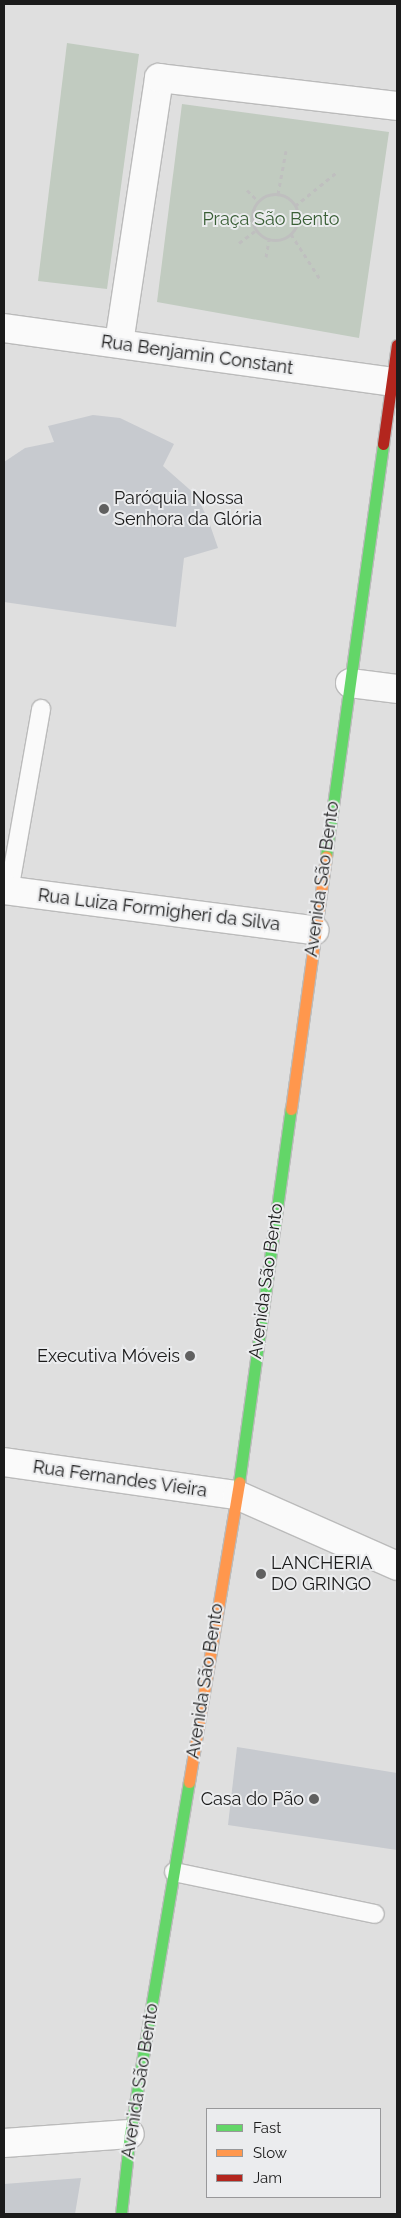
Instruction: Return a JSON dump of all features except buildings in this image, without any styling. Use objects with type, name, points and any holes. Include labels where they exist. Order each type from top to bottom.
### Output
[{"type":"main road","name":"Avenida São Bento","points":[[121,2214],[130,2134],[236,1495],[397,345]]},
{"type":"street","points":[[119,344],[160,78],[397,106]]},
{"type":"street","name":"Rua Benjamin Constant","points":[[4,328],[391,382]]},
{"type":"street","points":[[350,683],[397,689]]},
{"type":"street","name":"Rua Luiza Formigheri da Silva","points":[[6,890],[314,930]]},
{"type":"street","name":"Rua Fernandes Vieira","points":[[4,1462],[236,1495],[397,1566]]},
{"type":"street","points":[[4,2143],[130,2134]]},
{"type":"lane","points":[[6,890],[41,709]]},
{"type":"lane","points":[[174,1872],[375,1914]]},
{"type":"path","points":[[278,194],[286,151]]},
{"type":"path","points":[[295,206],[337,172]]},
{"type":"path","points":[[247,190],[258,201]]},
{"type":"path","points":[[270,194],[278,194],[285,196],[295,206],[299,221],[291,234],[284,239],[268,240],[255,230],[252,215],[258,201],[270,194]]},
{"type":"path","points":[[299,221],[338,226]]},
{"type":"path","points":[[239,243],[255,230]]},
{"type":"path","points":[[291,234],[320,279]]},
{"type":"path","points":[[266,257],[268,240]]},
{"type":"green space","points":[[67,43],[139,54],[107,289],[38,281]]},
{"type":"green space","name":"Praça São Bento","points":[[182,104],[389,132],[359,338],[157,302]]},
{"type":"traffic: fast","points":[[326,856],[383,444]]},
{"type":"traffic: fast","points":[[239,1482],[291,1109]]},
{"type":"traffic: fast","points":[[121,2214],[130,2134],[189,1782]]},
{"type":"traffic: slow","points":[[291,1109],[326,856]]},
{"type":"traffic: slow","points":[[189,1782],[239,1482]]},
{"type":"traffic: jam","points":[[383,444],[397,345]]},
{"type":"place","name":"Paróquia Nossa Senhora da Glória","points":[[104,509]]},
{"type":"place","name":"Executiva Móveis","points":[[190,1356]]},
{"type":"place","name":"LANCHERIA DO GRINGO","points":[[261,1574]]},
{"type":"place","name":"Casa do Pão","points":[[314,1799]]}]
